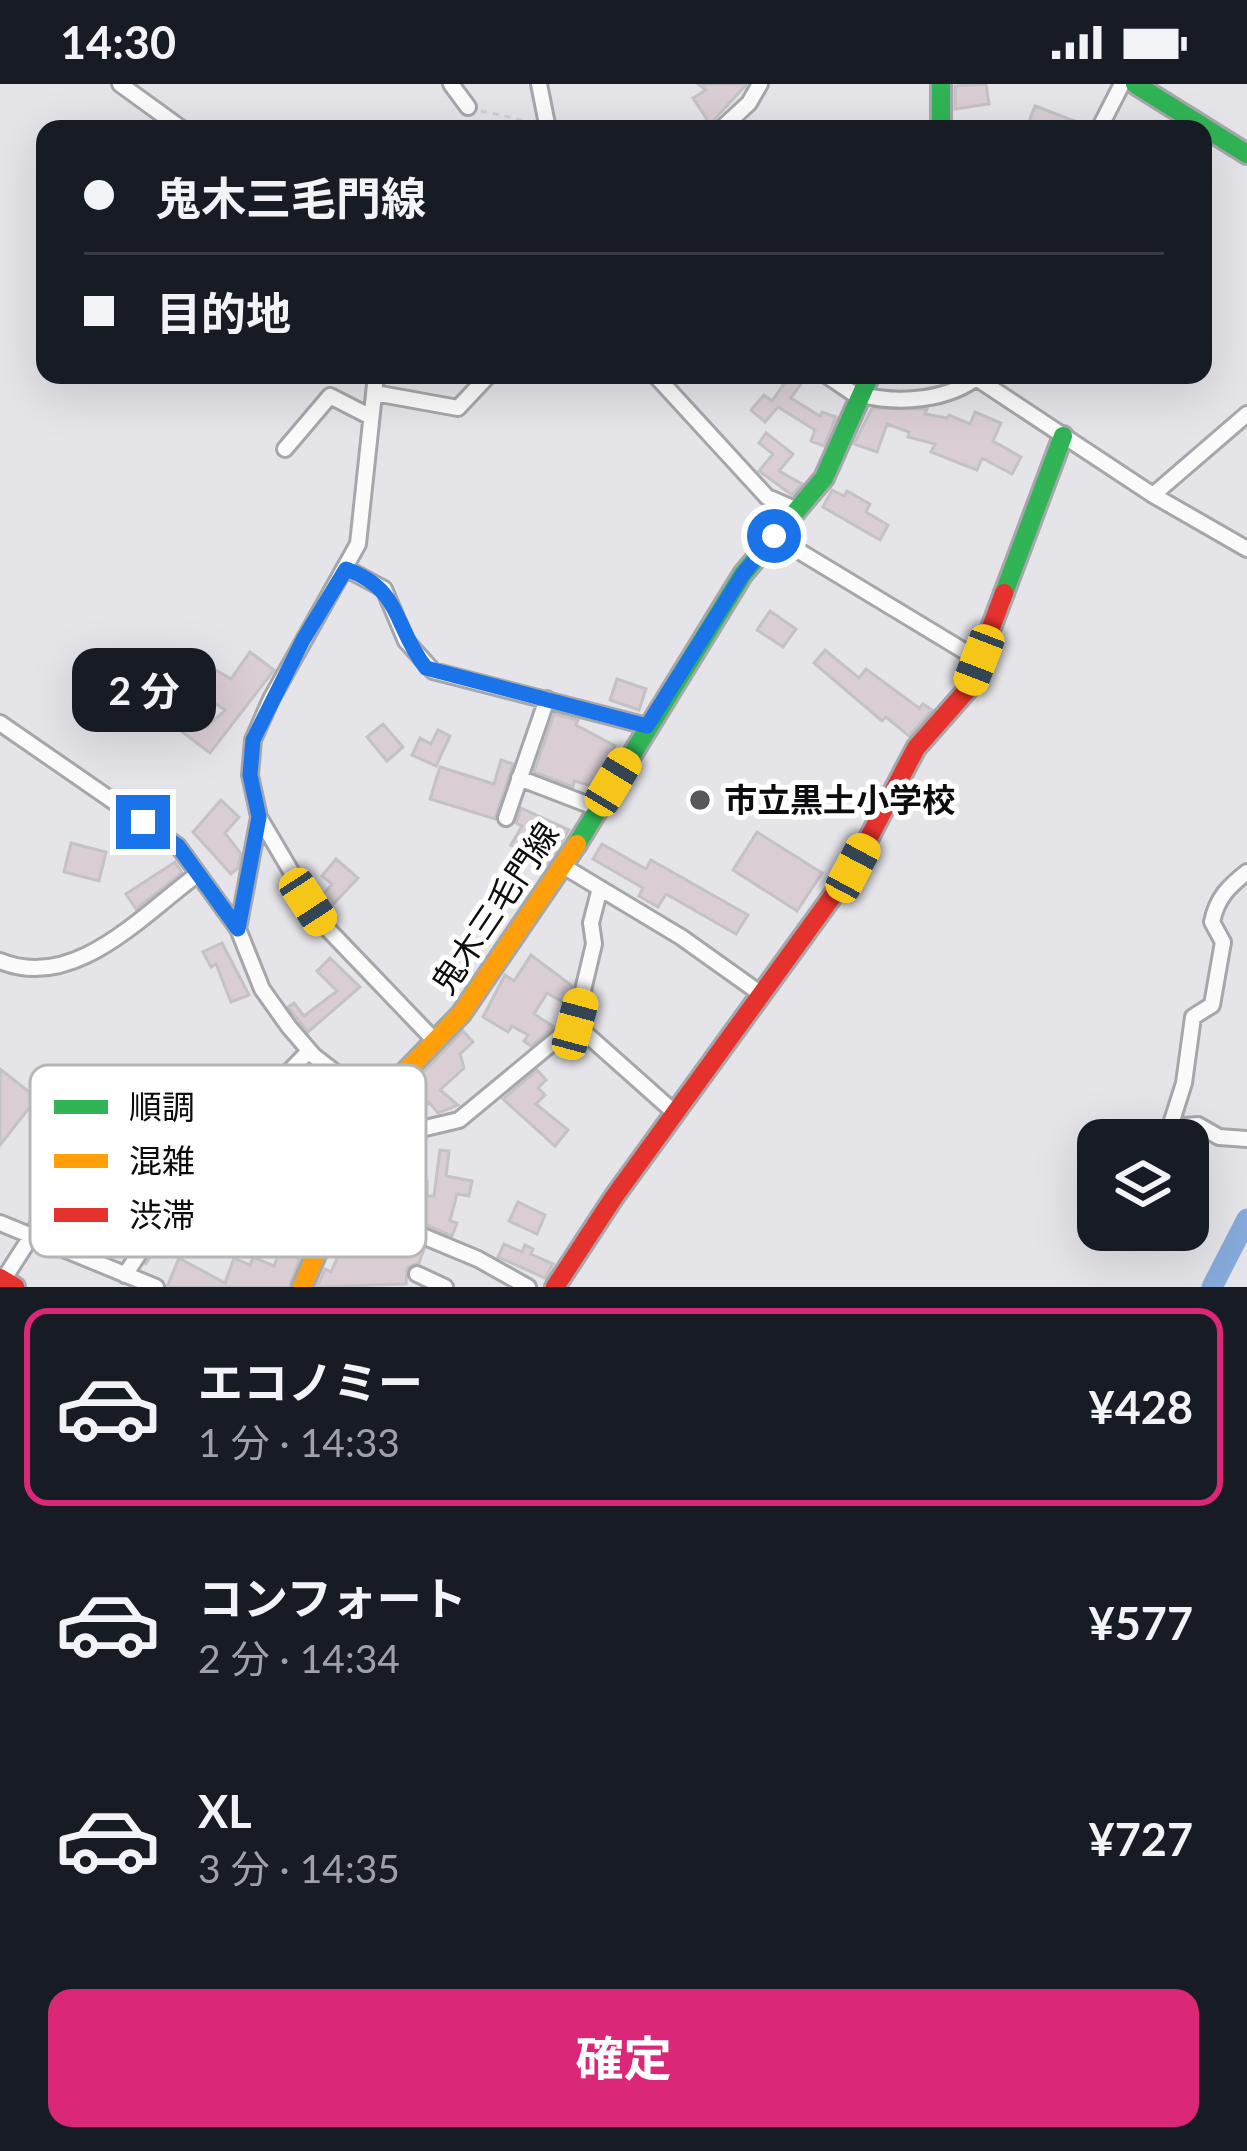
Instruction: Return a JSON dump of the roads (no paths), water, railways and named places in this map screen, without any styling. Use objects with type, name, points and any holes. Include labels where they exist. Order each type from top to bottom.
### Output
[{"type":"main road","points":[[941,84],[941,120]]},
{"type":"main road","points":[[1135,84],[1193,120]]},
{"type":"main road","points":[[1212,132],[1247,154]]},
{"type":"main road","points":[[861,396],[866,384]]},
{"type":"main road","name":"鬼木三毛門線","points":[[412,1065],[461,1014],[563,866],[743,574],[840,451],[861,396]]},
{"type":"main road","points":[[555,1287],[675,1112],[853,868],[916,748],[968,688],[1063,436]]},
{"type":"main road","name":"鬼木三毛門線","points":[[302,1287],[315,1257]]},
{"type":"street","points":[[120,84],[170,120]]},
{"type":"street","points":[[451,84],[468,107]]},
{"type":"street","points":[[539,84],[546,120]]},
{"type":"street","points":[[731,120],[749,104],[760,84]]},
{"type":"street","points":[[1104,120],[1122,84]]},
{"type":"street","points":[[376,384],[358,544],[253,740],[250,775],[259,817],[321,922],[436,1042]]},
{"type":"street","points":[[376,393],[458,408],[481,384]]},
{"type":"street","points":[[663,384],[766,497],[797,510]]},
{"type":"street","points":[[841,384],[861,396],[886,400],[923,398],[960,384]]},
{"type":"street","points":[[988,384],[1153,495],[1247,549]]},
{"type":"street","points":[[284,449],[329,396],[371,417]]},
{"type":"street","points":[[1153,495],[1247,414]]},
{"type":"street","points":[[774,536],[979,660]]},
{"type":"street","points":[[346,569],[384,589],[406,641],[426,668],[647,726]]},
{"type":"street","points":[[506,818],[547,699]]},
{"type":"street","points":[[0,723],[178,846],[238,929],[262,989],[323,1065]]},
{"type":"street","points":[[519,778],[597,808]]},
{"type":"street","points":[[238,929],[259,817]]},
{"type":"street","points":[[563,866],[681,937],[761,994]]},
{"type":"street","points":[[1247,872],[1223,891],[1215,909],[1212,922],[1223,942],[1212,1005],[1193,1017],[1184,1083],[1170,1127],[1198,1125],[1220,1137],[1247,1139]]},
{"type":"street","points":[[0,962],[22,971],[68,966],[198,874]]},
{"type":"street","points":[[426,1128],[459,1120],[575,1024],[594,944],[591,922],[600,888]]},
{"type":"street","points":[[575,1024],[675,1112]]},
{"type":"street","points":[[296,1065],[309,1051]]},
{"type":"street","points":[[0,1223],[30,1238]]},
{"type":"street","points":[[426,1238],[478,1259],[528,1287]]},
{"type":"street","points":[[4,1282],[30,1247]]},
{"type":"street","points":[[79,1257],[156,1287]]},
{"type":"street","points":[[125,1275],[136,1257]]},
{"type":"street","points":[[417,1274],[445,1287]]},
{"type":"waterway","points":[[1212,1287],[1247,1219]]},
{"type":"place","name":"市立黒土小学校","points":[[700,800]]}]
